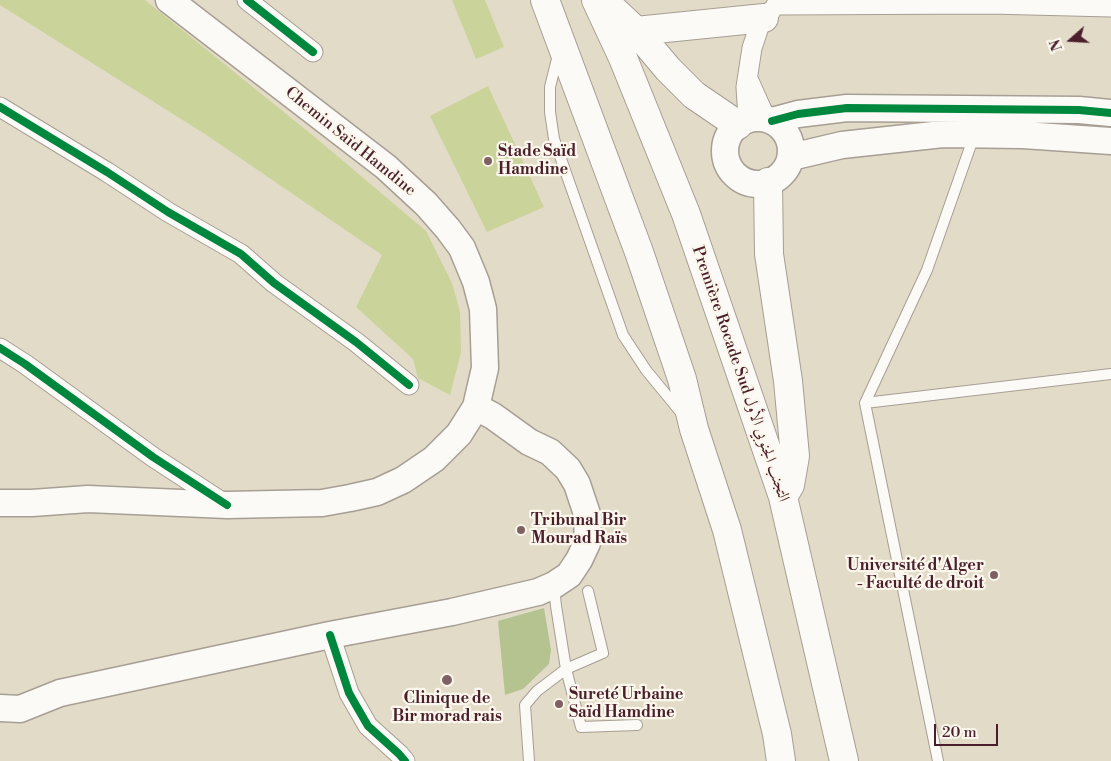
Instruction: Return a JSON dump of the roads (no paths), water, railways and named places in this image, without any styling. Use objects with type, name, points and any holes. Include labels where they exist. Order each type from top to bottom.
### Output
[{"type":"highway","points":[[546,0],[639,252],[682,380],[694,429],[727,530],[777,734],[781,761]]},
{"type":"highway","name":"Première Rocade Sud التجنب الجنوبي الأول","points":[[596,0],[623,58],[686,214],[783,497],[844,761]]},
{"type":"highway","points":[[603,0],[636,31],[668,69],[694,94],[756,121]]},
{"type":"highway","points":[[636,31],[773,8]]},
{"type":"highway","points":[[768,182],[769,254],[788,382],[795,456],[790,485],[783,497]]},
{"type":"main road","name":"Chemin Saïd Hamdine","points":[[0,503],[88,499],[227,505],[322,503],[350,498],[377,492],[403,480],[434,460],[459,434],[476,407],[486,368],[483,309],[476,282],[462,248],[448,229],[426,204],[386,167],[169,0]]},
{"type":"main road","points":[[756,121],[784,129],[791,147],[791,157],[783,173],[768,182],[757,184],[746,182],[736,175],[729,166],[726,155],[726,144],[730,133],[756,121],[848,108],[1060,110],[1111,113]]},
{"type":"main road","points":[[791,157],[874,140],[943,134],[1023,134],[1111,141]]},
{"type":"main road","points":[[0,708],[20,709],[60,692],[330,635],[452,612],[538,592],[554,585],[569,575],[587,543],[588,517],[577,484],[568,469],[550,452],[529,442],[493,416],[476,407]]},
{"type":"street","points":[[247,0],[313,52]]},
{"type":"street","points":[[756,121],[748,77],[752,48],[755,36],[773,8],[836,4],[1054,3],[1111,7]]},
{"type":"street","points":[[0,107],[168,212],[241,254],[274,283],[356,342],[409,385]]},
{"type":"street","points":[[0,348],[153,457],[227,505]]},
{"type":"street","points":[[330,635],[348,692],[357,708],[368,726],[405,761]]},
{"type":"lane","points":[[561,44],[550,88],[550,112],[554,139],[623,335],[646,370],[694,429]]},
{"type":"lane","points":[[938,761],[864,403],[927,270],[974,135]]},
{"type":"lane","points":[[864,403],[1111,374]]},
{"type":"lane","points":[[554,585],[566,668],[581,726],[637,725]]},
{"type":"lane","points":[[529,761],[525,705],[537,691],[566,668],[603,653],[588,591]]},
{"type":"place","name":"Stade Saïd Hamdine","points":[[488,161]]},
{"type":"place","name":"Tribunal Bir Mourad Raïs","points":[[521,530]]},
{"type":"place","name":"Université d'Alger - Faculté de droit","points":[[994,575]]},
{"type":"place","name":"Clinique de Bir morad rais","points":[[447,680]]},
{"type":"place","name":"Sureté Urbaine Saïd Hamdine","points":[[559,704]]}]
